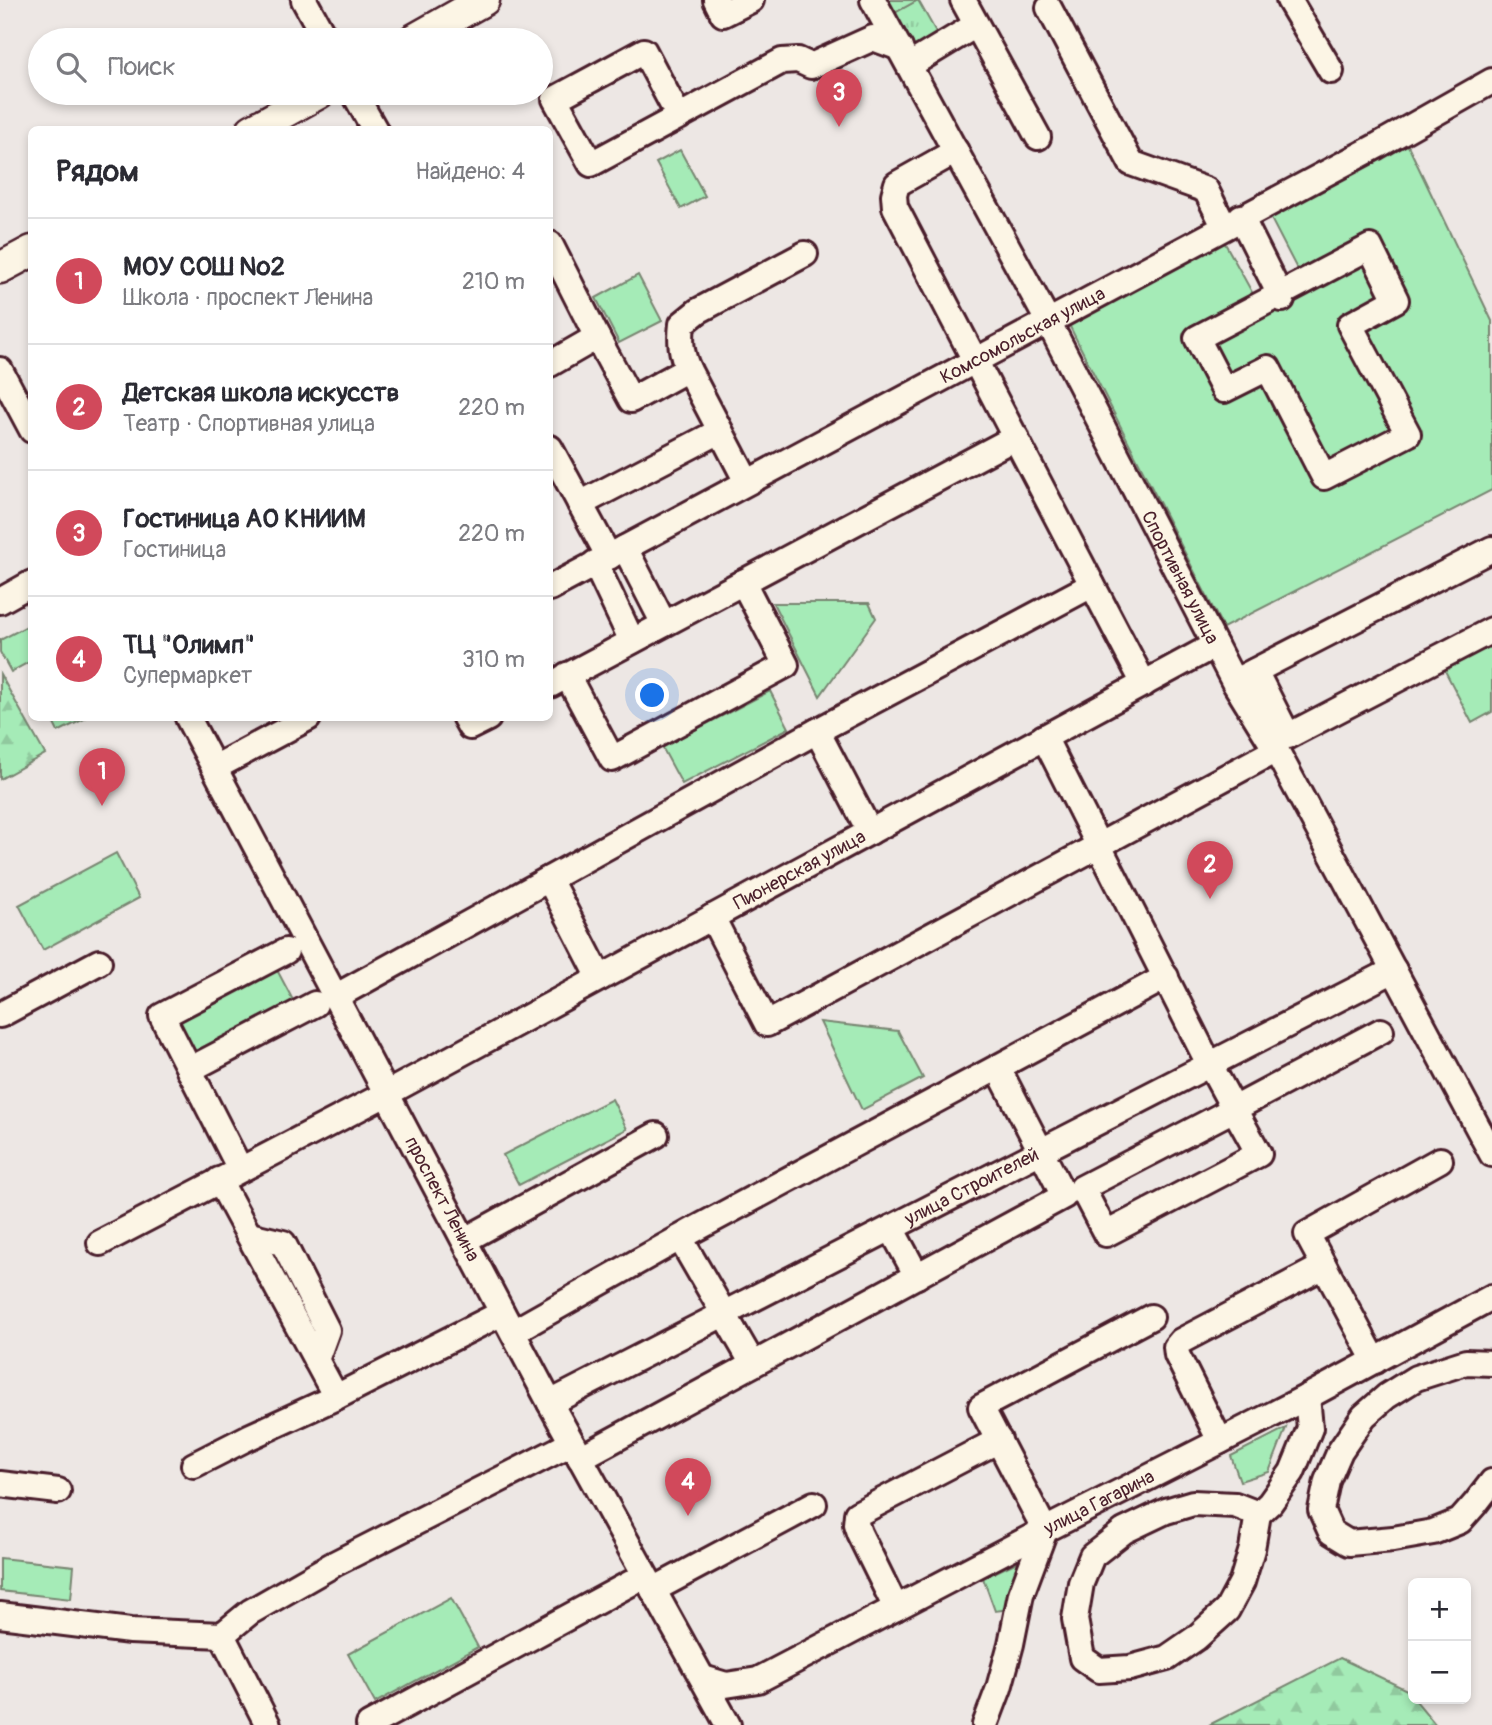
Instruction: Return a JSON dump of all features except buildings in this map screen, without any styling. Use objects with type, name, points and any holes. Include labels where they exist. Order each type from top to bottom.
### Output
[{"type":"main road","points":[[434,28],[484,0]]},
{"type":"main road","points":[[259,126],[297,105]]},
{"type":"main road","points":[[0,268],[28,253]]},
{"type":"street","points":[[304,0],[319,28]]},
{"type":"street","points":[[716,0],[723,13],[751,0]]},
{"type":"street","name":"Спортивная улица","points":[[873,0],[1048,321],[1215,645],[1245,676],[1276,750],[1492,1154]]},
{"type":"street","points":[[963,0],[1038,137]]},
{"type":"street","points":[[1289,0],[1331,71]]},
{"type":"street","points":[[1049,8],[1131,163],[1206,190],[1232,222],[1281,297]]},
{"type":"street","points":[[679,117],[644,51],[555,99],[591,164],[679,117],[782,61],[798,60],[811,66],[873,38],[905,56],[976,25]]},
{"type":"street","name":"Комсомольская улица","points":[[553,586],[1377,146],[1492,81]]},
{"type":"street","points":[[361,105],[373,126]]},
{"type":"street","points":[[956,151],[897,184],[895,207],[1144,684]]},
{"type":"street","points":[[1370,247],[1396,300],[1350,325],[1408,434],[1324,477],[1268,368],[1224,390],[1197,338],[1281,297],[1370,247]]},
{"type":"street","points":[[553,250],[631,400],[688,369]]},
{"type":"street","points":[[747,482],[681,354],[681,324],[698,311],[805,254]]},
{"type":"street","points":[[553,362],[597,337]]},
{"type":"street","points":[[0,370],[28,422]]},
{"type":"street","points":[[580,504],[720,431]]},
{"type":"street","points":[[743,582],[786,665],[612,758],[558,680],[1016,437]]},
{"type":"street","points":[[553,454],[610,556],[664,624]]},
{"type":"street","points":[[1492,549],[1245,676],[1288,736],[1492,630]]},
{"type":"street","points":[[610,556],[632,641]]},
{"type":"street","points":[[0,601],[28,585]]},
{"type":"street","points":[[189,1070],[325,1000],[817,731],[1091,585]]},
{"type":"street","name":"Пионерская улица","points":[[100,1243],[386,1094],[1215,645]]},
{"type":"street","name":"проспект Ленина","points":[[190,721],[215,767],[325,1000],[386,1094],[576,1451],[728,1725]]},
{"type":"street","points":[[215,767],[302,721]]},
{"type":"street","points":[[467,721],[470,727],[482,721]]},
{"type":"street","points":[[817,731],[870,832]]},
{"type":"street","points":[[1044,737],[1210,1064],[1234,1109],[1259,1154],[1106,1234],[1082,1188],[1234,1109],[1381,1031]]},
{"type":"street","points":[[712,917],[767,1024],[1276,750]]},
{"type":"street","points":[[549,879],[600,978]]},
{"type":"street","points":[[286,951],[162,1016],[189,1070],[230,1174],[248,1235],[336,1397]]},
{"type":"street","points":[[0,1015],[99,962]]},
{"type":"street","name":"улица Строителей","points":[[550,1403],[1394,970]]},
{"type":"street","points":[[194,1465],[336,1397],[508,1323],[680,1238],[1166,978]]},
{"type":"street","points":[[0,1615],[131,1631],[222,1635],[250,1612],[334,1564],[576,1451],[753,1364],[1064,1196],[998,1068]]},
{"type":"street","points":[[465,1240],[656,1135]]},
{"type":"street","points":[[1375,1361],[1307,1234],[1440,1160]]},
{"type":"street","points":[[891,1228],[917,1276]]},
{"type":"street","points":[[680,1238],[753,1364]]},
{"type":"street","points":[[1220,1441],[1177,1355],[1176,1347],[1181,1341],[1324,1266]]},
{"type":"street","name":"улица Гагарина","points":[[703,1678],[726,1685],[758,1681],[1045,1530],[1307,1397],[1492,1297]]},
{"type":"street","points":[[985,1725],[999,1688],[1021,1594],[1045,1530],[981,1407],[1151,1317]]},
{"type":"street","points":[[1492,1363],[1466,1362],[1416,1378],[1387,1396],[1364,1416],[1340,1451],[1327,1481],[1321,1510],[1331,1532],[1349,1543],[1393,1539],[1433,1532],[1460,1521],[1492,1482]]},
{"type":"street","points":[[1258,1514],[1236,1505],[1194,1503],[1166,1511],[1125,1531],[1092,1556],[1081,1583],[1075,1619],[1082,1658],[1100,1670],[1130,1668],[1167,1658],[1196,1638],[1227,1610],[1242,1581],[1252,1549],[1258,1514],[1270,1503],[1292,1472],[1310,1428],[1307,1397]]},
{"type":"street","points":[[896,1608],[859,1533],[857,1514],[999,1440]]},
{"type":"street","points":[[0,1484],[58,1491]]},
{"type":"street","points":[[369,1725],[649,1583],[814,1504]]},
{"type":"street","points":[[222,1635],[268,1725]]},
{"type":"green space","points":[[883,0],[918,0],[891,15]]},
{"type":"green space","points":[[918,0],[936,32],[932,43],[912,49],[891,15]]},
{"type":"green space","points":[[1405,139],[1492,321],[1492,490],[1223,628],[1066,319],[1221,236],[1253,294],[1199,325],[1210,346],[1363,265],[1351,242],[1298,271],[1268,213]]},
{"type":"green space","points":[[680,150],[705,196],[681,209],[656,163]]},
{"type":"green space","points":[[638,275],[662,321],[619,343],[596,298]]},
{"type":"green space","points":[[773,603],[869,603],[876,618],[820,696]]},
{"type":"green space","points":[[28,626],[28,663],[11,672],[0,652],[0,640]]},
{"type":"green space","points":[[1492,639],[1492,712],[1472,723],[1442,665]]},
{"type":"green space","points":[[0,674],[45,754],[0,779]]},
{"type":"green space","points":[[770,691],[789,728],[682,784],[662,747]]},
{"type":"green space","points":[[52,721],[80,721],[58,732]]},
{"type":"green space","points":[[116,853],[139,898],[43,950],[19,905]]},
{"type":"green space","points":[[276,968],[295,1004],[195,1056],[177,1020]]},
{"type":"green space","points":[[820,1022],[898,1031],[923,1078],[862,1110]]},
{"type":"green space","points":[[612,1099],[627,1129],[519,1185],[503,1155]]},
{"type":"green space","points":[[1286,1428],[1269,1472],[1240,1481],[1231,1456]]},
{"type":"green space","points":[[1030,1556],[1010,1609],[995,1611],[983,1578]]},
{"type":"green space","points":[[0,1558],[74,1566],[71,1599],[0,1591]]},
{"type":"green space","points":[[451,1598],[478,1647],[375,1703],[348,1654]]},
{"type":"green space","points":[[1340,1658],[1407,1690],[1408,1704],[1419,1704],[1436,1725],[1209,1725]]},
{"type":"place","name":"Гостиница АО КНИИМ","points":[[839,127]]},
{"type":"place","name":"МОУ СОШ №2","points":[[102,806]]},
{"type":"place","name":"Детская школа искусств","points":[[1210,899]]},
{"type":"place","name":"ТЦ \"Олимп\"","points":[[688,1516]]}]
